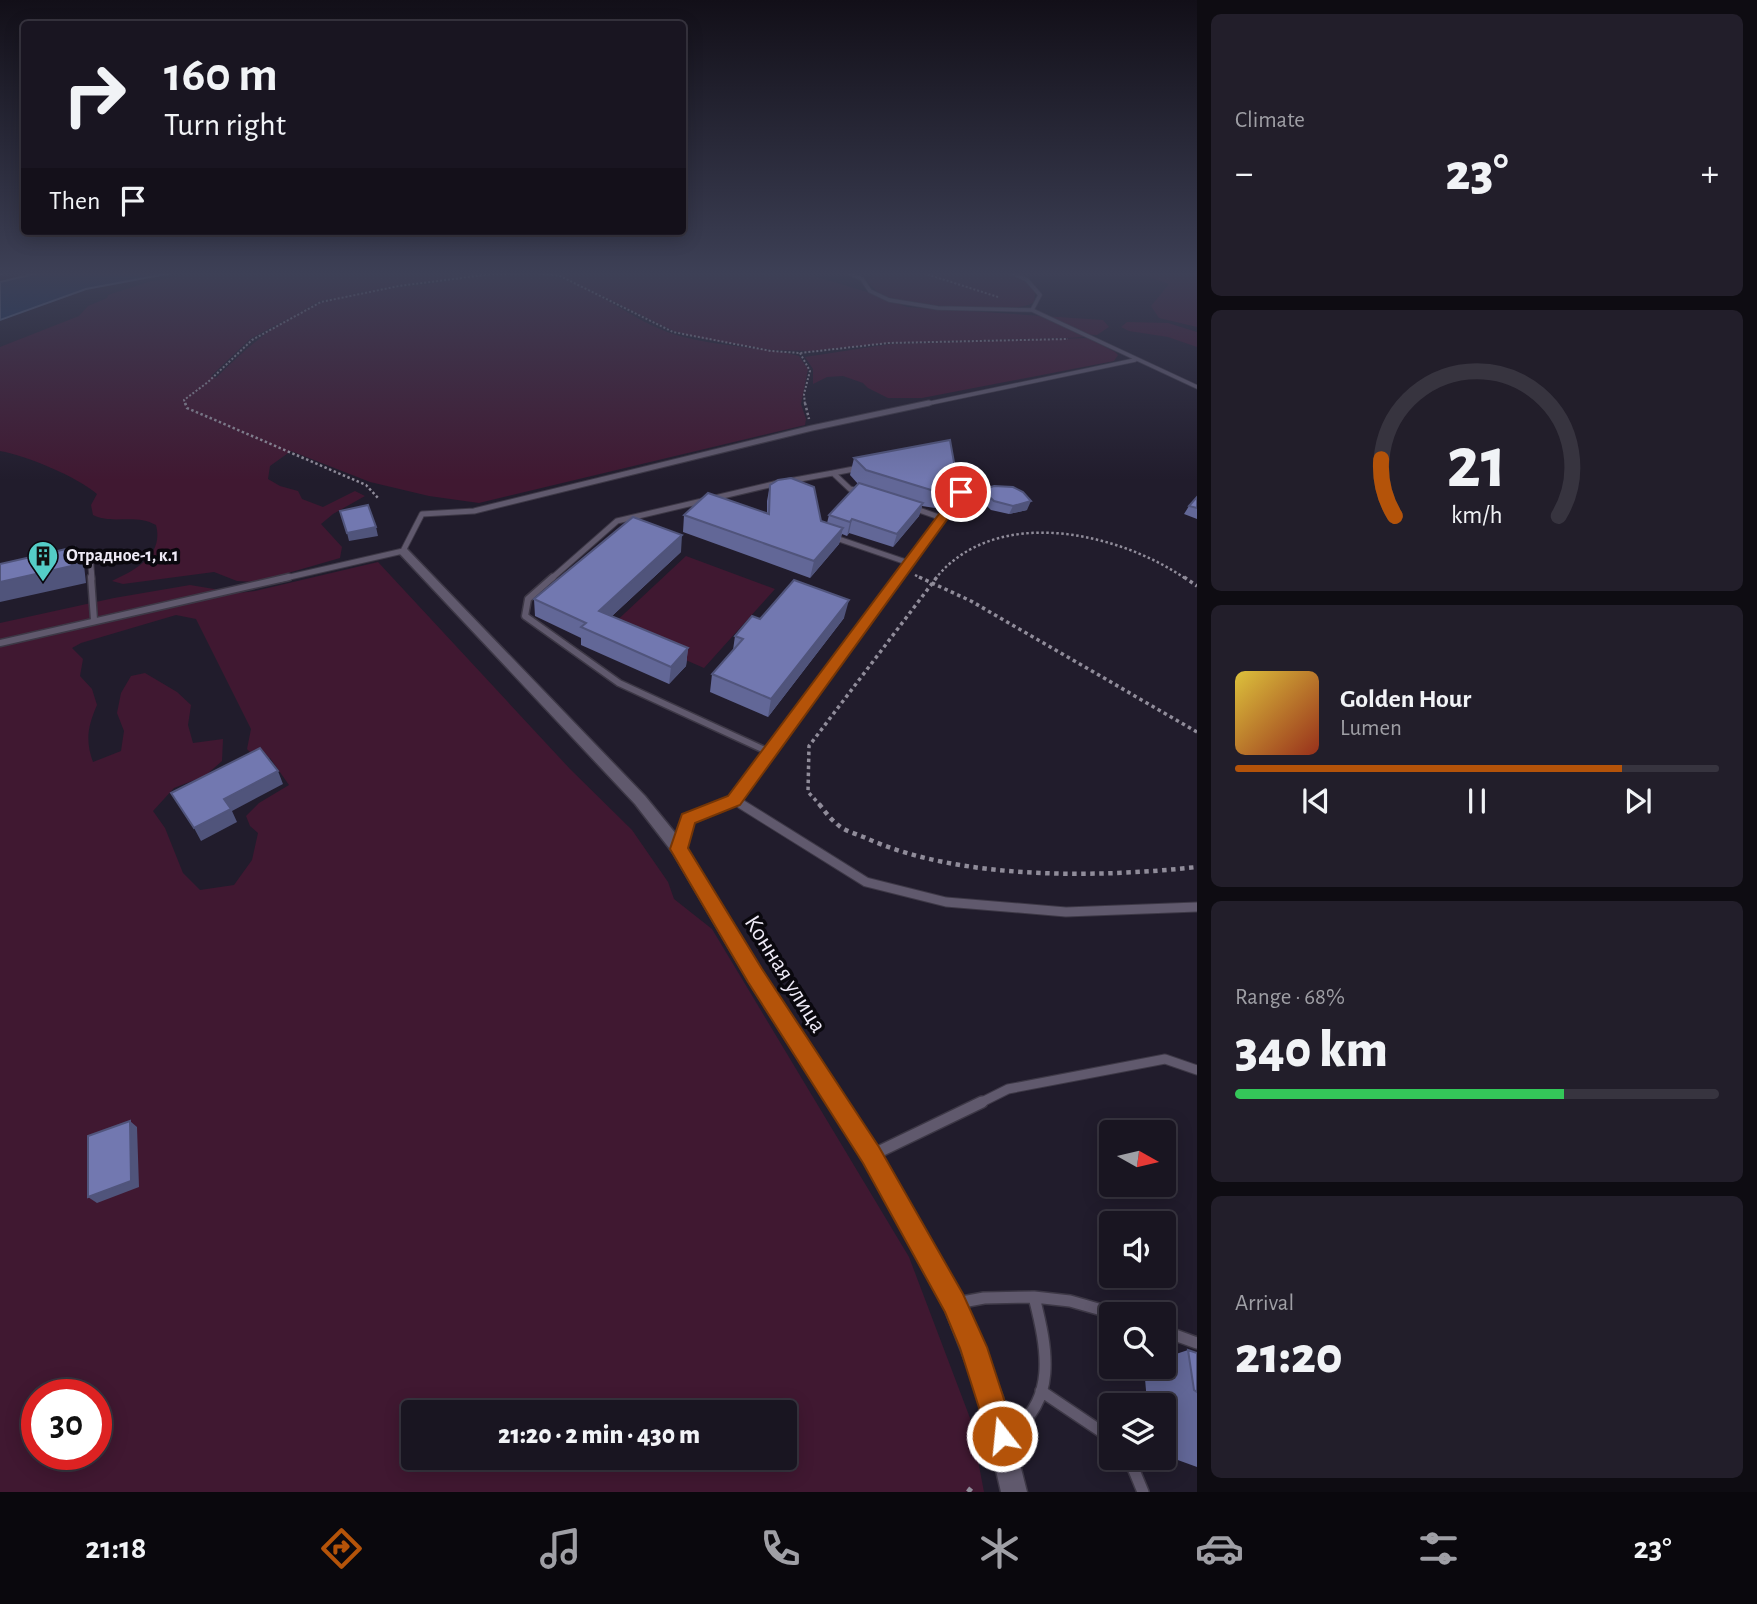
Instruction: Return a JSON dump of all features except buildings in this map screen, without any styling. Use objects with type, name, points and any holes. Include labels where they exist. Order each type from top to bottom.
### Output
[{"type":"street","name":"Конная улица","points":[[404,551],[640,800],[679,849],[755,976],[871,1155],[954,1303],[973,1347],[1002,1436],[1014,1492]]},
{"type":"lane","points":[[1100,342],[1197,387]]},
{"type":"lane","points":[[0,643],[404,551],[422,514],[474,511],[812,428],[1135,360]]},
{"type":"lane","points":[[1184,381],[1197,378]]},
{"type":"lane","points":[[769,752],[619,683],[525,616],[528,599],[617,521],[870,466]]},
{"type":"lane","points":[[833,473],[850,489],[863,493]]},
{"type":"lane","points":[[679,849],[688,819],[734,800],[961,492]]},
{"type":"lane","points":[[903,505],[942,518]]},
{"type":"lane","points":[[822,533],[909,563]]},
{"type":"lane","points":[[64,559],[90,554],[94,620]]},
{"type":"lane","points":[[734,800],[866,882],[946,902],[1066,912],[1197,907]]},
{"type":"lane","points":[[871,1155],[1008,1089],[1165,1059],[1197,1070]]},
{"type":"lane","points":[[1002,1436],[1019,1430],[1035,1412],[1046,1376],[1043,1330],[1034,1297]]},
{"type":"lane","points":[[954,1303],[984,1298],[1034,1297],[1070,1301],[1099,1309]]},
{"type":"lane","points":[[1176,1335],[1197,1343]]},
{"type":"lane","points":[[1041,1391],[1099,1430]]},
{"type":"lane","points":[[1135,1470],[1143,1492]]},
{"type":"path","points":[[250,342],[208,382],[184,400],[187,408],[366,485],[378,498]]},
{"type":"path","points":[[717,342],[746,348],[800,353],[888,343],[934,342]]},
{"type":"path","points":[[800,353],[811,369],[805,404],[812,428]]},
{"type":"path","points":[[1197,586],[1164,564],[1120,545],[1056,533],[1028,534],[973,546],[950,562],[904,617],[809,746],[803,763],[804,778],[821,813],[843,829],[873,843],[953,863],[1026,871],[1101,873],[1197,867]]},
{"type":"path","points":[[904,570],[934,582],[1197,732]]},
{"type":"shaded area","points":[[14,342],[247,342],[211,376],[216,378],[256,342],[704,342],[799,356],[808,369],[801,404],[806,419],[805,425],[479,503],[429,496],[370,482],[291,451],[270,466],[268,479],[298,491],[302,499],[323,507],[355,491],[365,496],[321,524],[342,547],[340,558],[257,582],[237,581],[214,572],[123,584],[112,581],[139,566],[152,553],[156,545],[156,525],[140,520],[108,519],[93,515],[91,505],[97,494],[88,487],[51,468],[0,451],[0,347]]},
{"type":"shaded area","points":[[721,342],[932,342],[810,351],[772,350]]},
{"type":"shaded area","points":[[1095,342],[1118,355],[1114,361],[922,398],[888,398],[863,383],[843,376],[827,377],[813,384],[813,369],[805,357],[890,344]]},
{"type":"shaded area","points":[[1181,342],[1197,342],[1197,347]]},
{"type":"shaded area","points":[[686,556],[775,589],[704,668],[610,627]]},
{"type":"shaded area","points":[[378,562],[570,769],[632,830],[668,882],[674,899],[712,929],[909,1257],[970,1418],[984,1492],[0,1492],[0,623],[114,598],[190,585],[238,593]],"holes":[[[176,615],[196,619],[251,729],[247,749],[256,758],[270,758],[289,785],[259,803],[246,816],[250,826],[258,833],[252,860],[234,885],[200,890],[183,873],[165,828],[153,811],[174,788],[205,776],[222,761],[223,739],[193,743],[188,725],[191,705],[177,692],[145,673],[131,676],[121,693],[117,713],[124,731],[121,751],[93,762],[89,733],[97,705],[92,689],[80,676],[83,659],[72,648]]]},
{"type":"place","name":"Отрадное-1, к.1","points":[[43,583]]},
{"type":"route","points":[[961,492],[734,800],[688,819],[679,849],[755,976],[871,1155],[954,1303],[973,1347],[1002,1436]]}]
